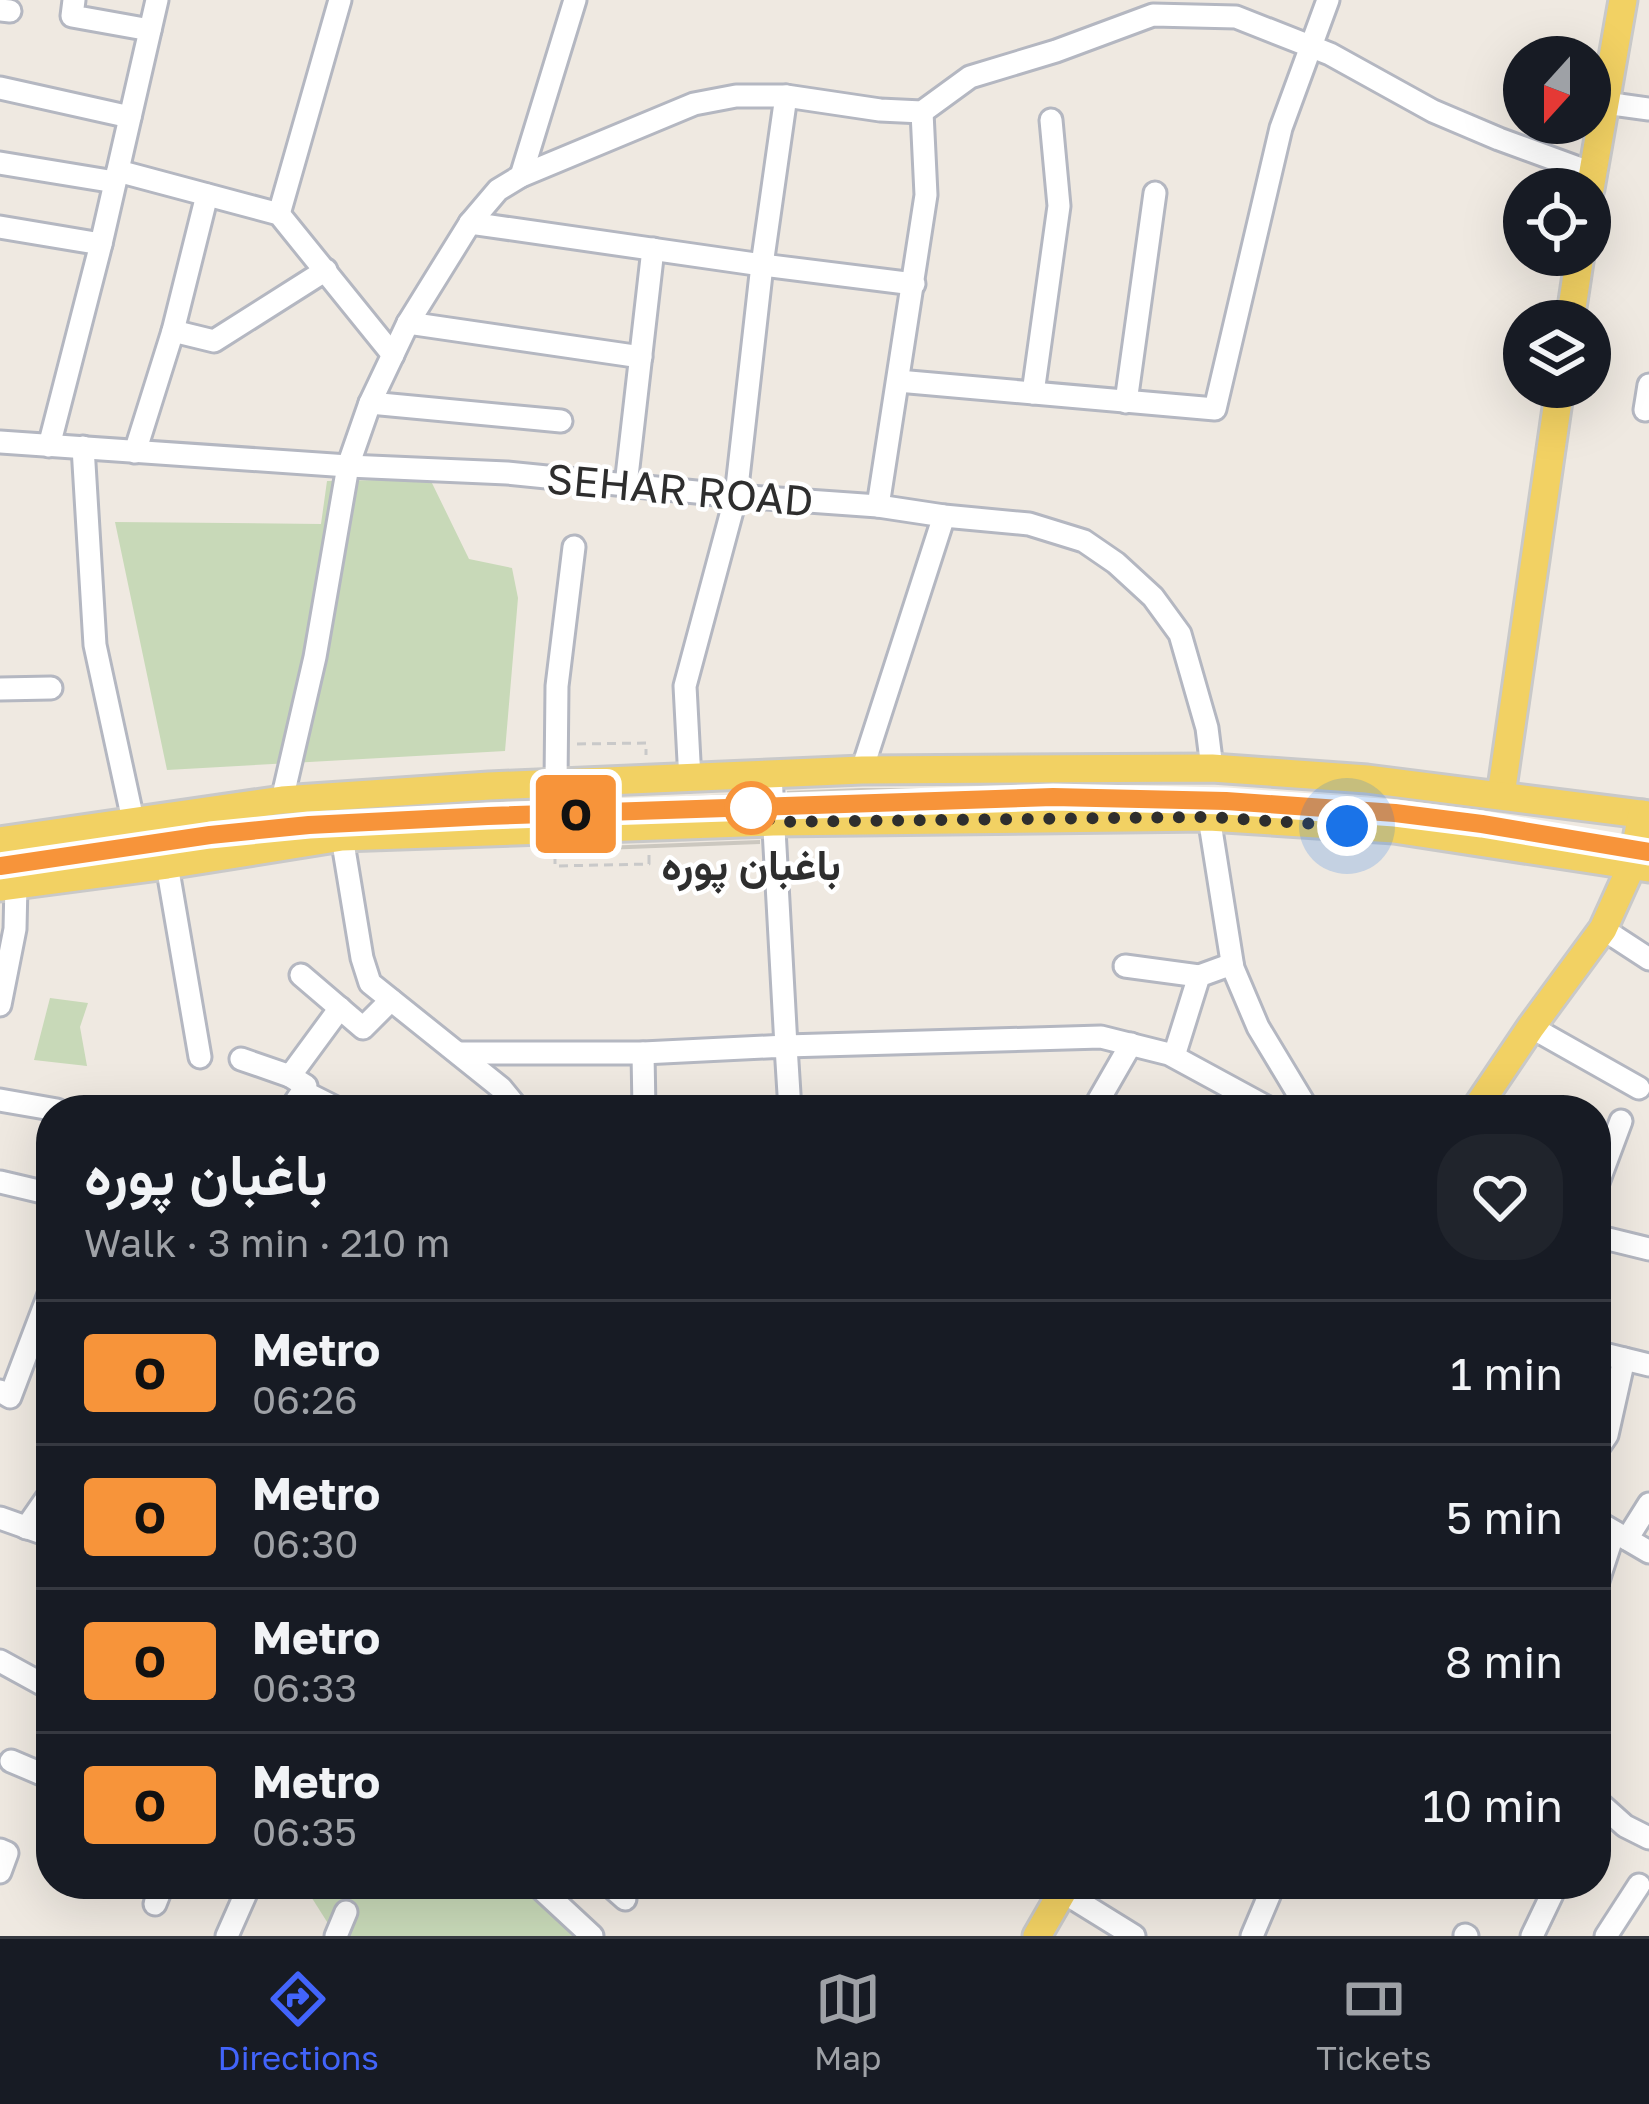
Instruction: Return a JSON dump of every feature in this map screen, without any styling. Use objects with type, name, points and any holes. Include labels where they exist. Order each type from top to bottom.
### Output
[{"type":"main road","points":[[1611,69],[1623,0]]},
{"type":"main road","points":[[1501,795],[1557,408]]},
{"type":"main road","points":[[0,841],[282,800],[862,770],[1212,768],[1366,779],[1646,815],[1641,867],[1603,929],[1485,1095]]},
{"type":"main road","points":[[8,886],[342,837],[773,822],[1209,817],[1394,829],[1641,867]]},
{"type":"main road","points":[[1037,1936],[1059,1899]]},
{"type":"street","points":[[74,0],[72,16],[150,30]]},
{"type":"street","points":[[49,446],[157,0]]},
{"type":"street","points":[[278,214],[340,0]]},
{"type":"street","points":[[521,176],[575,0]]},
{"type":"street","points":[[898,381],[1215,409],[1281,128],[1328,0]]},
{"type":"street","points":[[282,800],[315,657],[348,466],[370,404],[407,323],[470,223],[499,190],[521,176],[694,104],[736,96],[786,96],[922,112],[970,76],[1154,15],[1236,17],[1330,54],[1433,111],[1563,168]]},
{"type":"street","points":[[0,88],[130,117]]},
{"type":"street","points":[[690,780],[685,686],[736,496],[786,96]]},
{"type":"street","points":[[1611,104],[1649,109]]},
{"type":"street","points":[[878,506],[926,195],[922,112]]},
{"type":"street","points":[[1033,393],[1059,206],[1051,119]]},
{"type":"street","points":[[0,164],[117,177],[278,214],[393,355]]},
{"type":"street","points":[[1126,401],[1155,194]]},
{"type":"street","points":[[135,452],[207,195]]},
{"type":"street","points":[[470,223],[914,284]]},
{"type":"street","points":[[0,227],[101,244]]},
{"type":"street","points":[[626,484],[653,249]]},
{"type":"street","points":[[172,331],[214,341],[326,269]]},
{"type":"street","points":[[407,323],[641,357]]},
{"type":"street","points":[[1645,410],[1649,385]]},
{"type":"street","points":[[370,404],[561,422]]},
{"type":"street","name":"SEHAR ROAD","points":[[0,442],[507,472],[1028,524],[1084,541],[1154,597],[1180,634],[1207,728],[1212,768]]},
{"type":"street","points":[[83,447],[95,645],[134,820]]},
{"type":"street","points":[[862,770],[944,516]]},
{"type":"street","points":[[556,783],[556,686],[574,547]]},
{"type":"street","points":[[0,689],[51,688]]},
{"type":"street","points":[[771,775],[789,1095]]},
{"type":"street","points":[[1209,817],[1232,964],[1258,1027],[1299,1095]]},
{"type":"street","points":[[342,837],[370,983],[506,1095]]},
{"type":"street","points":[[167,865],[200,1057]]},
{"type":"street","points":[[0,1006],[15,929],[8,886]]},
{"type":"street","points":[[1603,929],[1649,959]]},
{"type":"street","points":[[1125,965],[1199,976],[1232,964]]},
{"type":"street","points":[[301,975],[363,1028],[391,1000]]},
{"type":"street","points":[[1174,1056],[1199,976]]},
{"type":"street","points":[[241,1059],[294,1092],[340,1008]]},
{"type":"street","points":[[1531,1027],[1639,1088]]},
{"type":"street","points":[[459,1053],[643,1053],[1101,1036],[1174,1056],[1234,1095]]},
{"type":"street","points":[[1102,1095],[1131,1044]]},
{"type":"street","points":[[643,1053],[644,1095]]},
{"type":"street","points":[[0,1100],[36,1106]]},
{"type":"street","points":[[1611,1148],[1621,1121]]},
{"type":"street","points":[[0,1182],[36,1191]]},
{"type":"street","points":[[1611,1240],[1649,1249]]},
{"type":"street","points":[[0,1391],[10,1396],[36,1328]]},
{"type":"street","points":[[1611,1356],[1649,1365]]},
{"type":"street","points":[[1611,1417],[1624,1359]]},
{"type":"street","points":[[1649,1504],[1612,1531],[1649,1552]]},
{"type":"street","points":[[26,1528],[36,1514]]},
{"type":"street","points":[[0,1518],[36,1531]]},
{"type":"street","points":[[0,1661],[36,1681]]},
{"type":"street","points":[[11,1761],[36,1772]]},
{"type":"street","points":[[1611,1814],[1624,1826],[1647,1834]]},
{"type":"street","points":[[0,1850],[7,1853],[0,1871]]},
{"type":"street","points":[[1606,1936],[1639,1885]]},
{"type":"street","points":[[227,1936],[243,1899]]},
{"type":"street","points":[[552,1899],[592,1936]]},
{"type":"street","points":[[1081,1899],[1133,1936]]},
{"type":"street","points":[[1252,1936],[1268,1899]]},
{"type":"street","points":[[1532,1936],[1550,1899]]},
{"type":"street","points":[[335,1936],[346,1912]]},
{"type":"path","points":[[569,744],[646,743],[646,763]]},
{"type":"path","points":[[573,866],[649,864],[648,848]]},
{"type":"green space","points":[[430,479],[469,559],[512,568],[518,598],[505,751],[167,770],[115,522],[321,524],[327,481]]},
{"type":"green space","points":[[50,998],[88,1003],[80,1027],[87,1066],[34,1060]]},
{"type":"green space","points":[[313,1899],[536,1899],[575,1936],[336,1936]]},
{"type":"building","points":[[923,788],[924,802],[788,804],[787,791]]},
{"type":"building","points":[[757,793],[758,805],[593,810],[593,800]]},
{"type":"building","points":[[760,840],[760,844],[603,850],[602,846]]},
{"type":"railway","points":[[0,866],[191,837],[351,822],[1084,798],[1332,808],[1649,852]]},
{"type":"metro line","name":"O","points":[[0,866],[309,825],[1053,797],[1226,801],[1395,813],[1649,852]]},
{"type":"place","name":"باغبان پورہ","points":[[751,808]]},
{"type":"route","points":[[751,808],[773,822],[1209,817],[1347,826]]}]
